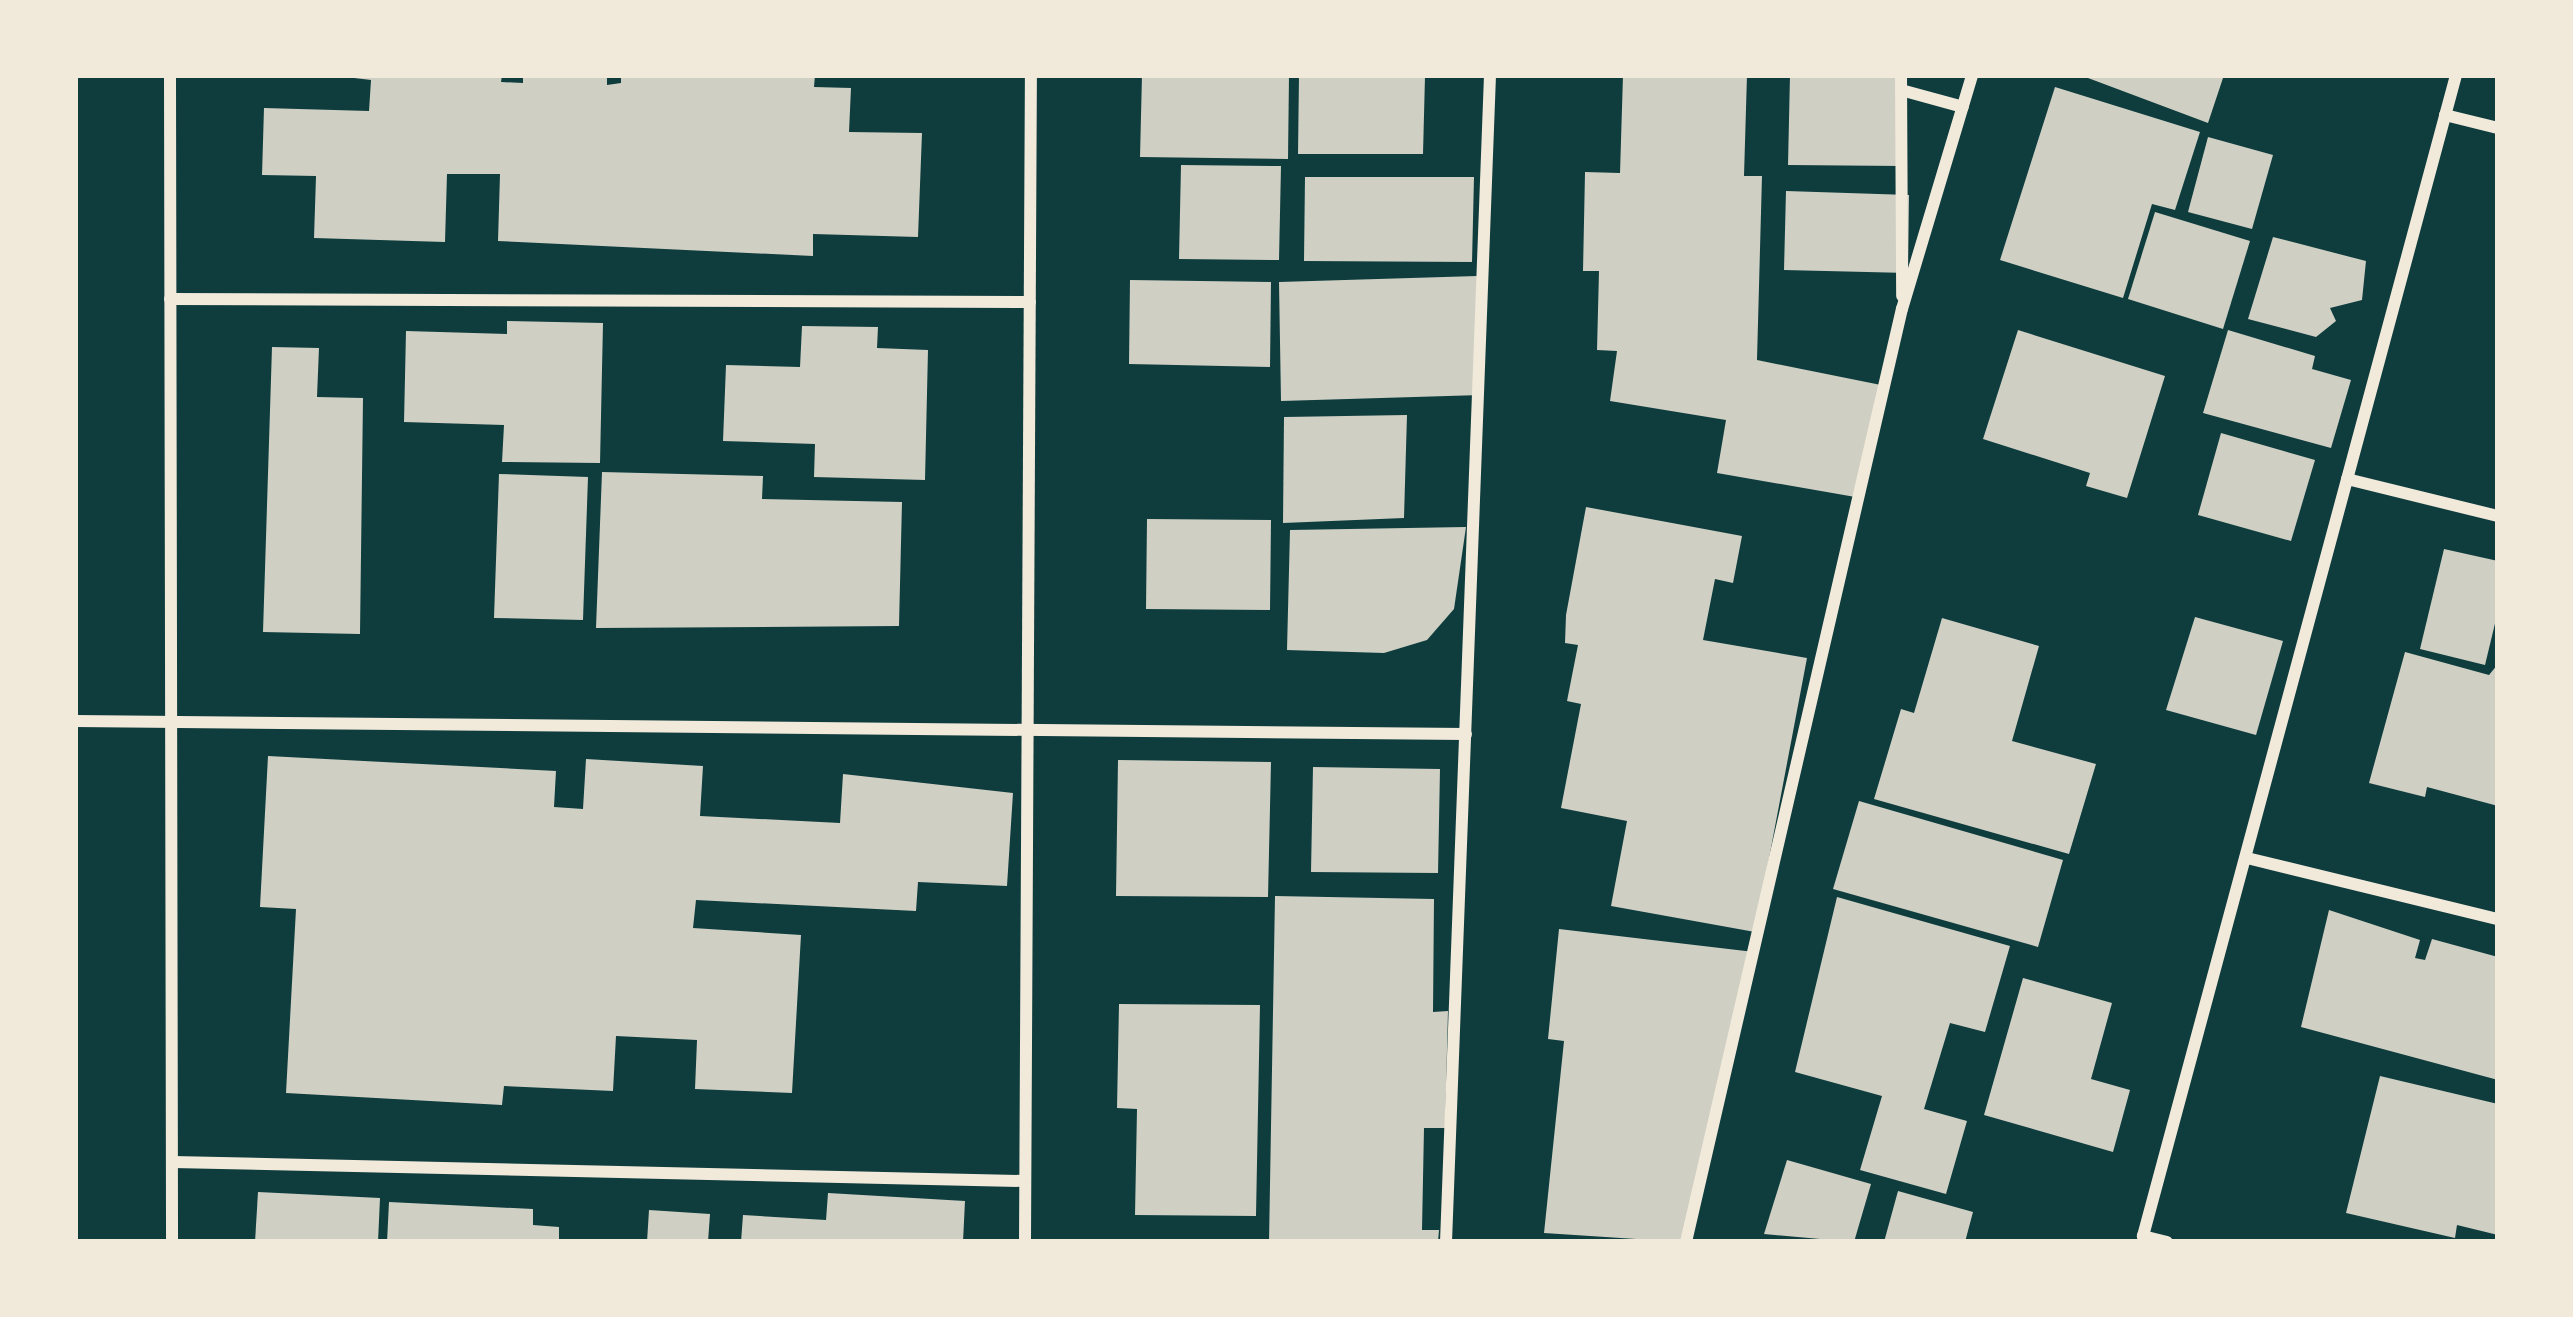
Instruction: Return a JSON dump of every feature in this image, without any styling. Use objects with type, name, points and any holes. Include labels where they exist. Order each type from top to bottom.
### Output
[{"type":"street","points":[[170,75],[172,1242]]},
{"type":"street","points":[[1025,1242],[1031,75]]},
{"type":"street","points":[[1447,1242],[1490,75]]},
{"type":"street","points":[[1686,1242],[1902,309],[1972,75]]},
{"type":"street","points":[[2167,1242],[2143,1236],[2456,75]]},
{"type":"street","points":[[1902,309],[1901,82],[1963,106]]},
{"type":"street","points":[[2445,115],[2498,128]]},
{"type":"street","points":[[170,299],[1030,302]]},
{"type":"street","points":[[2347,478],[2498,516]]},
{"type":"street","points":[[75,721],[1466,734]]},
{"type":"street","points":[[2247,858],[2498,920]]},
{"type":"street","points":[[172,1162],[1025,1181]]},
{"type":"building","points":[[329,75],[502,75],[501,82],[523,83],[523,75],[607,75],[607,85],[621,83],[621,75],[815,75],[814,87],[851,88],[849,132],[922,133],[918,237],[813,234],[813,256],[498,241],[500,174],[447,174],[445,242],[314,238],[316,176],[262,175],[264,108],[369,111],[371,80]]},
{"type":"building","points":[[1142,75],[1289,75],[1288,159],[1140,157]]},
{"type":"building","points":[[1299,75],[1425,76],[1423,154],[1298,154]]},
{"type":"building","points":[[1623,75],[1747,75],[1744,176],[1762,176],[1757,360],[1881,385],[1861,498],[1717,473],[1726,420],[1610,401],[1617,351],[1597,350],[1599,271],[1583,271],[1585,172],[1620,173]]},
{"type":"building","points":[[1790,75],[1904,75],[1901,166],[1788,165]]},
{"type":"building","points":[[2080,75],[2224,75],[2208,123]]},
{"type":"building","points":[[2055,87],[2200,132],[2175,210],[2152,204],[2123,298],[2000,260]]},
{"type":"building","points":[[2208,137],[2273,155],[2252,229],[2188,212]]},
{"type":"building","points":[[1181,165],[1281,166],[1279,260],[1179,259]]},
{"type":"building","points":[[1305,177],[1474,177],[1472,262],[1304,261]]},
{"type":"building","points":[[1786,191],[1909,195],[1908,273],[1784,270]]},
{"type":"building","points":[[2155,212],[2250,241],[2223,329],[2128,299]]},
{"type":"building","points":[[2273,237],[2366,261],[2362,300],[2330,308],[2336,321],[2316,337],[2248,319]]},
{"type":"building","points":[[1477,276],[1481,395],[1281,401],[1279,282]]},
{"type":"building","points":[[1130,280],[1271,282],[1270,367],[1129,364]]},
{"type":"building","points":[[507,321],[603,323],[600,463],[502,462],[504,425],[404,422],[406,331],[507,334]]},
{"type":"building","points":[[802,326],[878,327],[877,348],[928,350],[925,480],[814,477],[815,444],[723,441],[726,365],[800,367]]},
{"type":"building","points":[[2018,330],[2165,376],[2127,498],[2086,486],[2090,473],[1983,439]]},
{"type":"building","points":[[2228,330],[2315,356],[2312,369],[2351,380],[2331,448],[2203,413]]},
{"type":"building","points":[[272,347],[319,348],[317,397],[363,398],[360,634],[263,632]]},
{"type":"building","points":[[1407,415],[1404,518],[1283,523],[1284,417]]},
{"type":"building","points":[[2221,433],[2315,460],[2291,541],[2198,515]]},
{"type":"building","points":[[602,472],[763,476],[762,499],[902,502],[899,626],[596,628]]},
{"type":"building","points":[[499,474],[588,477],[583,620],[494,618]]},
{"type":"building","points":[[1586,507],[1742,536],[1733,583],[1715,579],[1703,640],[1807,658],[1755,932],[1611,906],[1627,821],[1561,808],[1581,704],[1567,701],[1578,645],[1565,643]]},
{"type":"building","points":[[1147,519],[1271,520],[1270,610],[1146,609]]},
{"type":"building","points":[[1466,527],[1454,609],[1427,640],[1384,653],[1287,650],[1290,530]]},
{"type":"building","points":[[2444,549],[2498,561],[2498,611],[2485,665],[2420,649]]},
{"type":"building","points":[[2195,617],[2283,641],[2256,735],[2166,710]]},
{"type":"building","points":[[1942,618],[2039,646],[2012,741],[2096,764],[2069,854],[1874,799],[1901,709],[1914,713]]},
{"type":"building","points":[[2405,652],[2489,675],[2498,664],[2498,806],[2427,787],[2425,797],[2369,783]]},
{"type":"building","points":[[268,756],[556,771],[554,807],[583,809],[586,759],[703,766],[700,816],[840,823],[843,774],[1013,793],[1007,886],[918,882],[916,911],[696,900],[693,928],[801,935],[792,1093],[695,1089],[697,1040],[616,1036],[613,1091],[504,1086],[502,1105],[286,1093],[296,909],[260,907]]},
{"type":"building","points":[[1118,760],[1271,762],[1268,897],[1116,896]]},
{"type":"building","points":[[1313,767],[1440,769],[1438,873],[1311,872]]},
{"type":"building","points":[[1859,801],[2063,860],[2038,947],[1833,889]]},
{"type":"building","points":[[1275,896],[1434,899],[1433,1012],[1448,1011],[1445,1128],[1424,1128],[1422,1230],[1439,1230],[1438,1242],[1269,1242]]},
{"type":"building","points":[[1837,897],[2010,946],[1985,1032],[1950,1023],[1924,1109],[1967,1121],[1946,1194],[1860,1170],[1882,1096],[1795,1072]]},
{"type":"building","points":[[2329,910],[2420,940],[2415,958],[2425,960],[2432,939],[2498,957],[2498,1080],[2301,1027]]},
{"type":"building","points":[[1559,929],[1754,952],[1682,1242],[1544,1233],[1564,1041],[1548,1039]]},
{"type":"building","points":[[2023,978],[2112,1003],[2091,1079],[2130,1090],[2113,1152],[1984,1115]]},
{"type":"building","points":[[1119,1004],[1260,1005],[1256,1216],[1135,1215],[1137,1109],[1117,1108]]},
{"type":"building","points":[[2380,1076],[2498,1104],[2498,1235],[2457,1225],[2455,1238],[2346,1213]]},
{"type":"building","points":[[1787,1160],[1871,1184],[1854,1242],[1764,1234]]},
{"type":"building","points":[[1898,1191],[1973,1212],[1965,1242],[1884,1242]]},
{"type":"building","points":[[258,1192],[380,1198],[378,1242],[255,1242]]},
{"type":"building","points":[[828,1193],[965,1201],[963,1242],[741,1242],[743,1215],[826,1220]]},
{"type":"building","points":[[389,1202],[533,1209],[533,1225],[559,1227],[559,1242],[387,1242]]},
{"type":"building","points":[[649,1210],[710,1214],[708,1242],[647,1242]]}]
